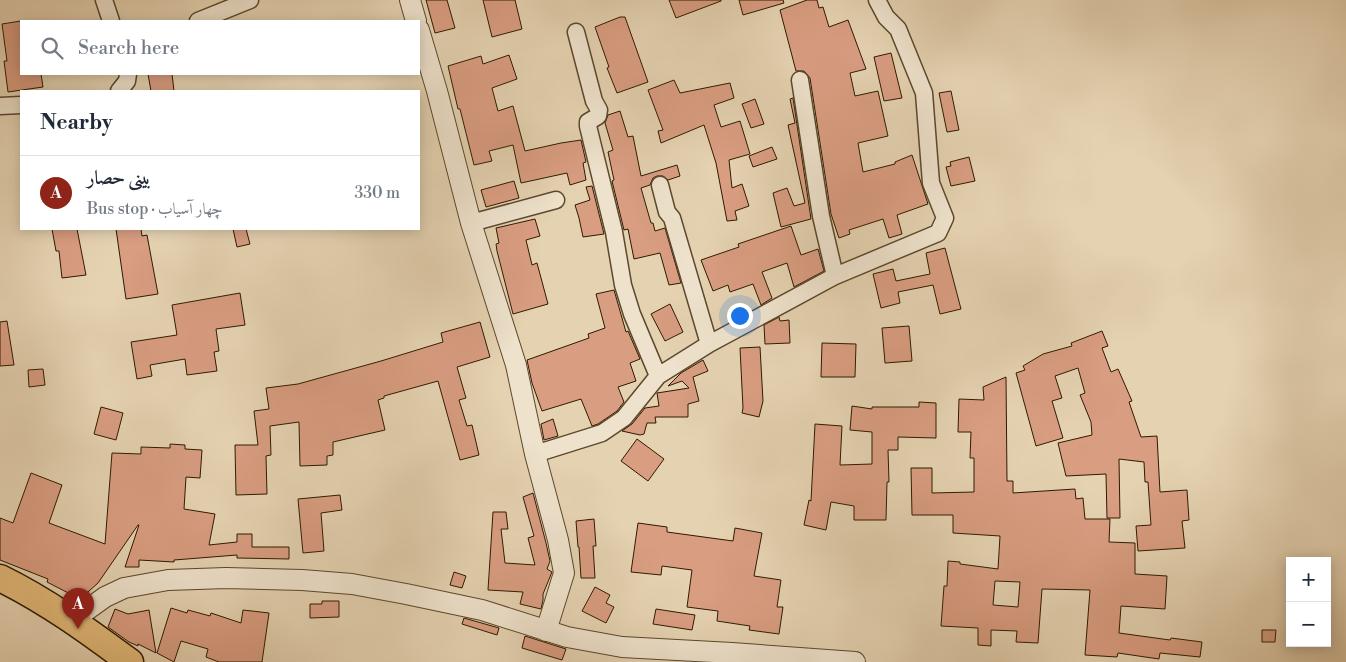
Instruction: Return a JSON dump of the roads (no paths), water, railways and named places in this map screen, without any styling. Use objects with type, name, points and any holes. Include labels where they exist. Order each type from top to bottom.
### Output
[{"type":"highway","points":[[0,578],[33,594],[73,620],[130,662]]},
{"type":"street","points":[[104,0],[111,20]]},
{"type":"street","points":[[200,20],[250,0]]},
{"type":"street","points":[[410,0],[416,20]]},
{"type":"street","points":[[536,454],[602,433],[624,418],[658,376],[710,344],[835,276],[938,233],[945,218],[931,183],[924,94],[898,29],[886,17],[877,0]]},
{"type":"street","points":[[576,32],[594,101],[599,110],[598,116],[588,122],[588,126],[614,232],[624,285],[632,314],[658,376]]},
{"type":"street","points":[[420,33],[471,223],[516,365],[558,540],[564,573],[546,631]]},
{"type":"street","points":[[120,90],[127,81],[128,75]]},
{"type":"street","points":[[800,80],[821,216],[835,276]]},
{"type":"street","points":[[0,106],[20,105]]},
{"type":"street","points":[[660,185],[667,212],[672,218],[710,344]]},
{"type":"street","points":[[471,223],[556,200]]},
{"type":"street","points":[[73,620],[105,598],[124,588],[168,580],[226,578],[302,580],[352,584],[482,610],[567,637],[622,647],[730,657],[855,662]]},
{"type":"place","name":"بینی حصار","points":[[78,629]]}]
